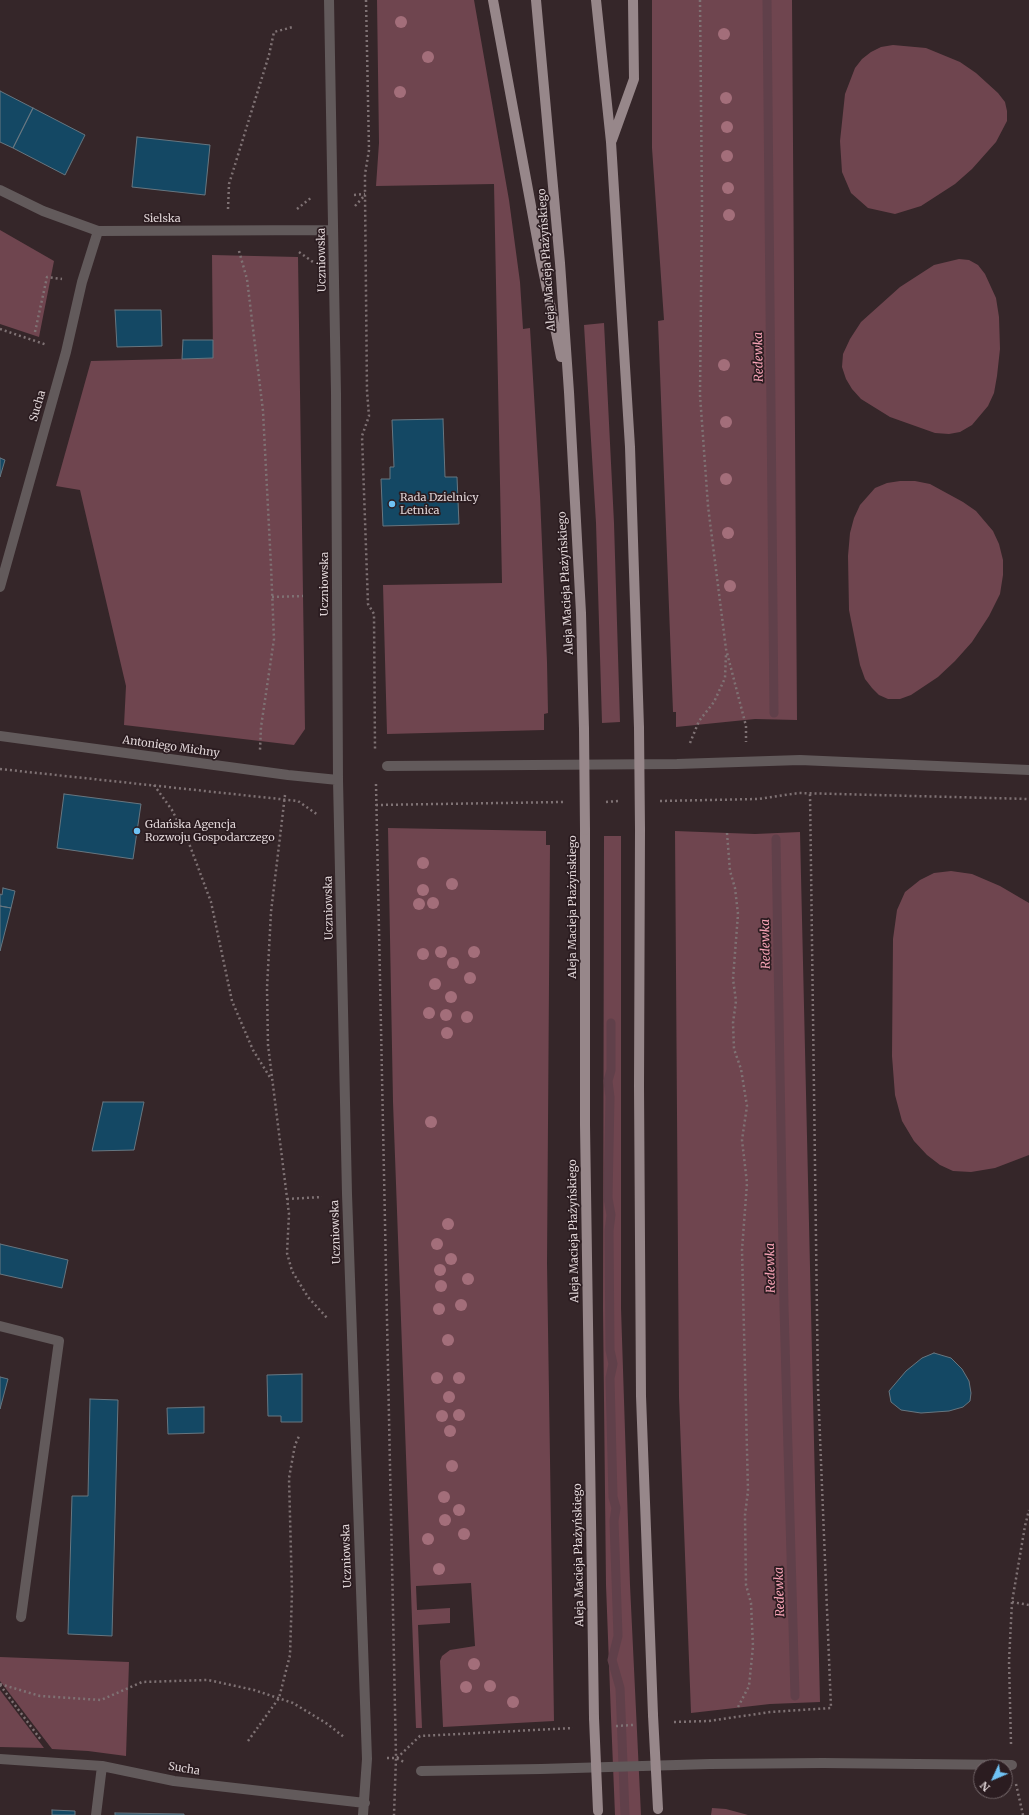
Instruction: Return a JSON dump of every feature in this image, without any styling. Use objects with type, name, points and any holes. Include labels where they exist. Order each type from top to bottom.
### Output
[{"type":"main road","points":[[493,0],[541,260],[569,392]]},
{"type":"main road","name":"Aleja Macieja Płażyńskiego","points":[[536,0],[559,256],[569,392],[584,729],[585,1125],[594,1718],[597,1814]]},
{"type":"main road","points":[[596,0],[611,142],[630,447],[640,728],[639,1094],[641,1396],[653,1715],[659,1813]]},
{"type":"main road","points":[[611,142],[634,79],[633,0]]},
{"type":"street","name":"Uczniowska","points":[[329,0],[336,400],[338,780],[347,1210],[367,1759],[363,1815]]},
{"type":"street","name":"Sielska","points":[[0,190],[43,211],[98,231],[333,230]]},
{"type":"street","name":"Sucha","points":[[0,587],[66,352],[82,282],[98,231]]},
{"type":"street","name":"Antoniego Michny","points":[[0,736],[288,775],[338,780]]},
{"type":"street","points":[[387,766],[681,764],[800,760],[1029,770]]},
{"type":"street","points":[[0,1326],[59,1341],[21,1617]]},
{"type":"street","name":"Sucha","points":[[0,1759],[102,1766],[174,1781],[365,1803]]},
{"type":"street","points":[[421,1771],[717,1764],[823,1763],[973,1765]]},
{"type":"street","points":[[96,1815],[102,1766]]},
{"type":"path","points":[[366,0],[369,150],[365,174],[365,210],[367,391],[369,416],[362,436],[368,604],[374,614],[375,753]]},
{"type":"path","points":[[700,0],[702,212],[700,395],[708,506],[726,649],[746,726],[747,762]]},
{"type":"path","points":[[260,771],[261,727],[274,639],[263,411],[247,279],[227,206],[229,184],[269,55],[274,32],[293,26]]},
{"type":"path","points":[[35,332],[47,277],[82,282]]},
{"type":"path","points":[[0,329],[66,352]]},
{"type":"path","points":[[272,597],[303,596]]},
{"type":"path","points":[[681,764],[699,721],[714,702],[725,678],[726,649]]},
{"type":"path","points":[[0,769],[298,800],[319,815]]},
{"type":"path","points":[[288,775],[271,912],[267,988],[268,1045],[289,1214],[287,1253],[292,1271],[308,1297],[327,1318]]},
{"type":"path","points":[[376,783],[396,1758],[394,1815]]},
{"type":"path","points":[[154,785],[172,810],[190,846],[211,902],[232,1001],[253,1050],[272,1081]]},
{"type":"path","points":[[654,801],[758,799],[799,793],[1029,800]]},
{"type":"path","points":[[670,1723],[709,1721],[770,1712],[831,1708],[818,1388],[810,793]]},
{"type":"path","points":[[600,802],[623,801]]},
{"type":"path","points":[[376,805],[569,802]]},
{"type":"path","points":[[727,833],[730,871],[735,888],[738,914],[734,980],[736,1001],[733,1023],[734,1049],[741,1069],[747,1106],[742,1140],[747,1182],[742,1250],[748,1491],[746,1515],[746,1585],[751,1603],[754,1646],[749,1686],[737,1709]]},
{"type":"path","points":[[287,1199],[322,1196]]},
{"type":"path","points":[[248,1741],[279,1698],[290,1655],[292,1592],[289,1478],[294,1444],[300,1434]]},
{"type":"path","points":[[1012,1759],[1009,1661],[1012,1602],[1029,1510]]},
{"type":"path","points":[[1012,1602],[1029,1605]]},
{"type":"path","points":[[0,1685],[40,1696],[101,1700],[142,1682],[208,1680],[254,1690],[293,1703],[326,1723],[345,1738]]},
{"type":"path","points":[[0,1685],[58,1763]]},
{"type":"path","points":[[608,1726],[639,1724]]},
{"type":"path","points":[[396,1758],[420,1736],[577,1728]]},
{"type":"path","points":[[1013,1770],[1023,1815]]},
{"type":"shaded area","points":[[377,0],[474,0],[509,200],[520,282],[523,329],[530,328],[540,496],[547,662],[548,713],[544,714],[544,730],[387,734],[383,585],[502,583],[494,184],[376,186],[379,143]]},
{"type":"shaded area","points":[[652,0],[792,0],[797,720],[755,719],[676,727],[676,712],[673,712],[658,321],[664,320],[652,148]]},
{"type":"shaded area","points":[[893,45],[926,48],[960,62],[976,73],[998,93],[1005,102],[1007,111],[1007,121],[996,142],[972,169],[955,184],[921,206],[895,214],[868,208],[851,193],[842,172],[840,141],[845,94],[855,68],[862,59],[871,52],[881,47]]},
{"type":"shaded area","points":[[0,230],[54,261],[39,337],[0,324]]},
{"type":"shaded area","points":[[212,255],[298,257],[305,729],[294,745],[124,725],[126,686],[80,490],[56,486],[91,361],[213,358]]},
{"type":"shaded area","points":[[959,259],[969,260],[978,265],[985,274],[996,298],[999,317],[1000,349],[997,376],[994,393],[988,406],[972,425],[960,432],[949,434],[935,433],[890,417],[861,399],[846,379],[842,367],[843,354],[850,339],[861,322],[900,287],[934,265]]},
{"type":"shaded area","points":[[604,323],[614,523],[620,722],[602,723],[596,523],[584,325]]},
{"type":"shaded area","points":[[915,481],[930,484],[976,511],[993,531],[999,544],[1003,560],[1003,575],[1000,594],[989,616],[972,642],[955,661],[938,677],[911,695],[900,699],[888,699],[879,695],[872,688],[865,679],[860,665],[849,610],[848,556],[850,533],[854,518],[860,505],[875,488],[887,483]]},
{"type":"shaded area","points":[[388,828],[546,831],[546,845],[550,845],[547,1263],[554,1721],[443,1727],[440,1661],[442,1656],[450,1650],[475,1646],[471,1583],[416,1586],[417,1610],[450,1608],[450,1623],[418,1625],[422,1728],[416,1728],[393,1102]]},
{"type":"shaded area","points":[[675,831],[755,834],[800,832],[820,1702],[770,1704],[691,1713],[679,1397]]},
{"type":"shaded area","points":[[604,836],[621,836],[621,1308],[630,1585],[641,1815],[615,1815],[606,1585],[603,1308]]},
{"type":"shaded area","points":[[951,871],[972,874],[1000,886],[1029,903],[1029,1155],[995,1168],[971,1172],[953,1171],[940,1165],[927,1155],[914,1141],[902,1121],[895,1095],[892,1056],[893,939],[897,910],[905,892],[920,880],[934,873]]},
{"type":"shaded area","points":[[0,1657],[129,1662],[126,1756],[88,1751],[52,1749],[0,1681]]},
{"type":"shaded area","points":[[0,1690],[44,1748],[0,1747]]},
{"type":"shaded area","points":[[712,1808],[726,1809],[748,1815],[711,1815]]},
{"type":"building","points":[[0,91],[33,108],[13,148],[0,142]]},
{"type":"building","points":[[33,108],[85,135],[65,175],[13,148]]},
{"type":"building","points":[[137,137],[210,145],[205,195],[132,187]]},
{"type":"building","points":[[115,310],[161,310],[162,346],[117,347]]},
{"type":"building","points":[[183,340],[213,340],[213,358],[182,359]]},
{"type":"building","points":[[443,419],[445,477],[457,477],[459,524],[383,526],[381,479],[390,479],[390,467],[394,467],[392,420]]},
{"type":"building","points":[[0,458],[5,460],[0,477]]},
{"type":"building","points":[[64,794],[141,804],[133,859],[57,848]]},
{"type":"building","points":[[3,888],[15,891],[11,908],[0,906],[0,894],[2,895]]},
{"type":"building","points":[[0,906],[11,908],[0,951]]},
{"type":"building","points":[[103,1102],[144,1102],[134,1150],[92,1151]]},
{"type":"building","points":[[0,1244],[68,1260],[62,1288],[0,1274]]},
{"type":"building","points":[[934,1353],[951,1358],[962,1369],[969,1381],[971,1393],[970,1401],[963,1407],[949,1411],[921,1413],[901,1410],[891,1402],[889,1391],[906,1371],[922,1358]]},
{"type":"building","points":[[302,1374],[302,1422],[281,1422],[281,1416],[268,1416],[267,1375]]},
{"type":"building","points":[[0,1377],[8,1379],[0,1409]]},
{"type":"building","points":[[90,1399],[118,1400],[112,1636],[68,1634],[72,1496],[88,1496]]},
{"type":"building","points":[[204,1407],[204,1433],[168,1434],[167,1408]]},
{"type":"building","points":[[52,1810],[75,1811],[75,1815],[52,1815]]},
{"type":"building","points":[[115,1813],[184,1814],[184,1815],[115,1815]]},
{"type":"waterway","name":"Redewka","points":[[767,0],[774,713]]},
{"type":"waterway","name":"Redewka","points":[[776,839],[784,1307],[795,1696]]},
{"type":"waterway","points":[[611,1023],[611,1070],[608,1081],[610,1097],[608,1198],[611,1215],[609,1231],[610,1350],[613,1364],[610,1378],[613,1497],[616,1508],[614,1521],[618,1636],[612,1660],[620,1688],[625,1815]]},
{"type":"place","name":"Rada Dzielnicy Letnica","points":[[392,504]]},
{"type":"place","name":"Gdańska Agencja Rozwoju Gospodarczego","points":[[137,831]]}]
